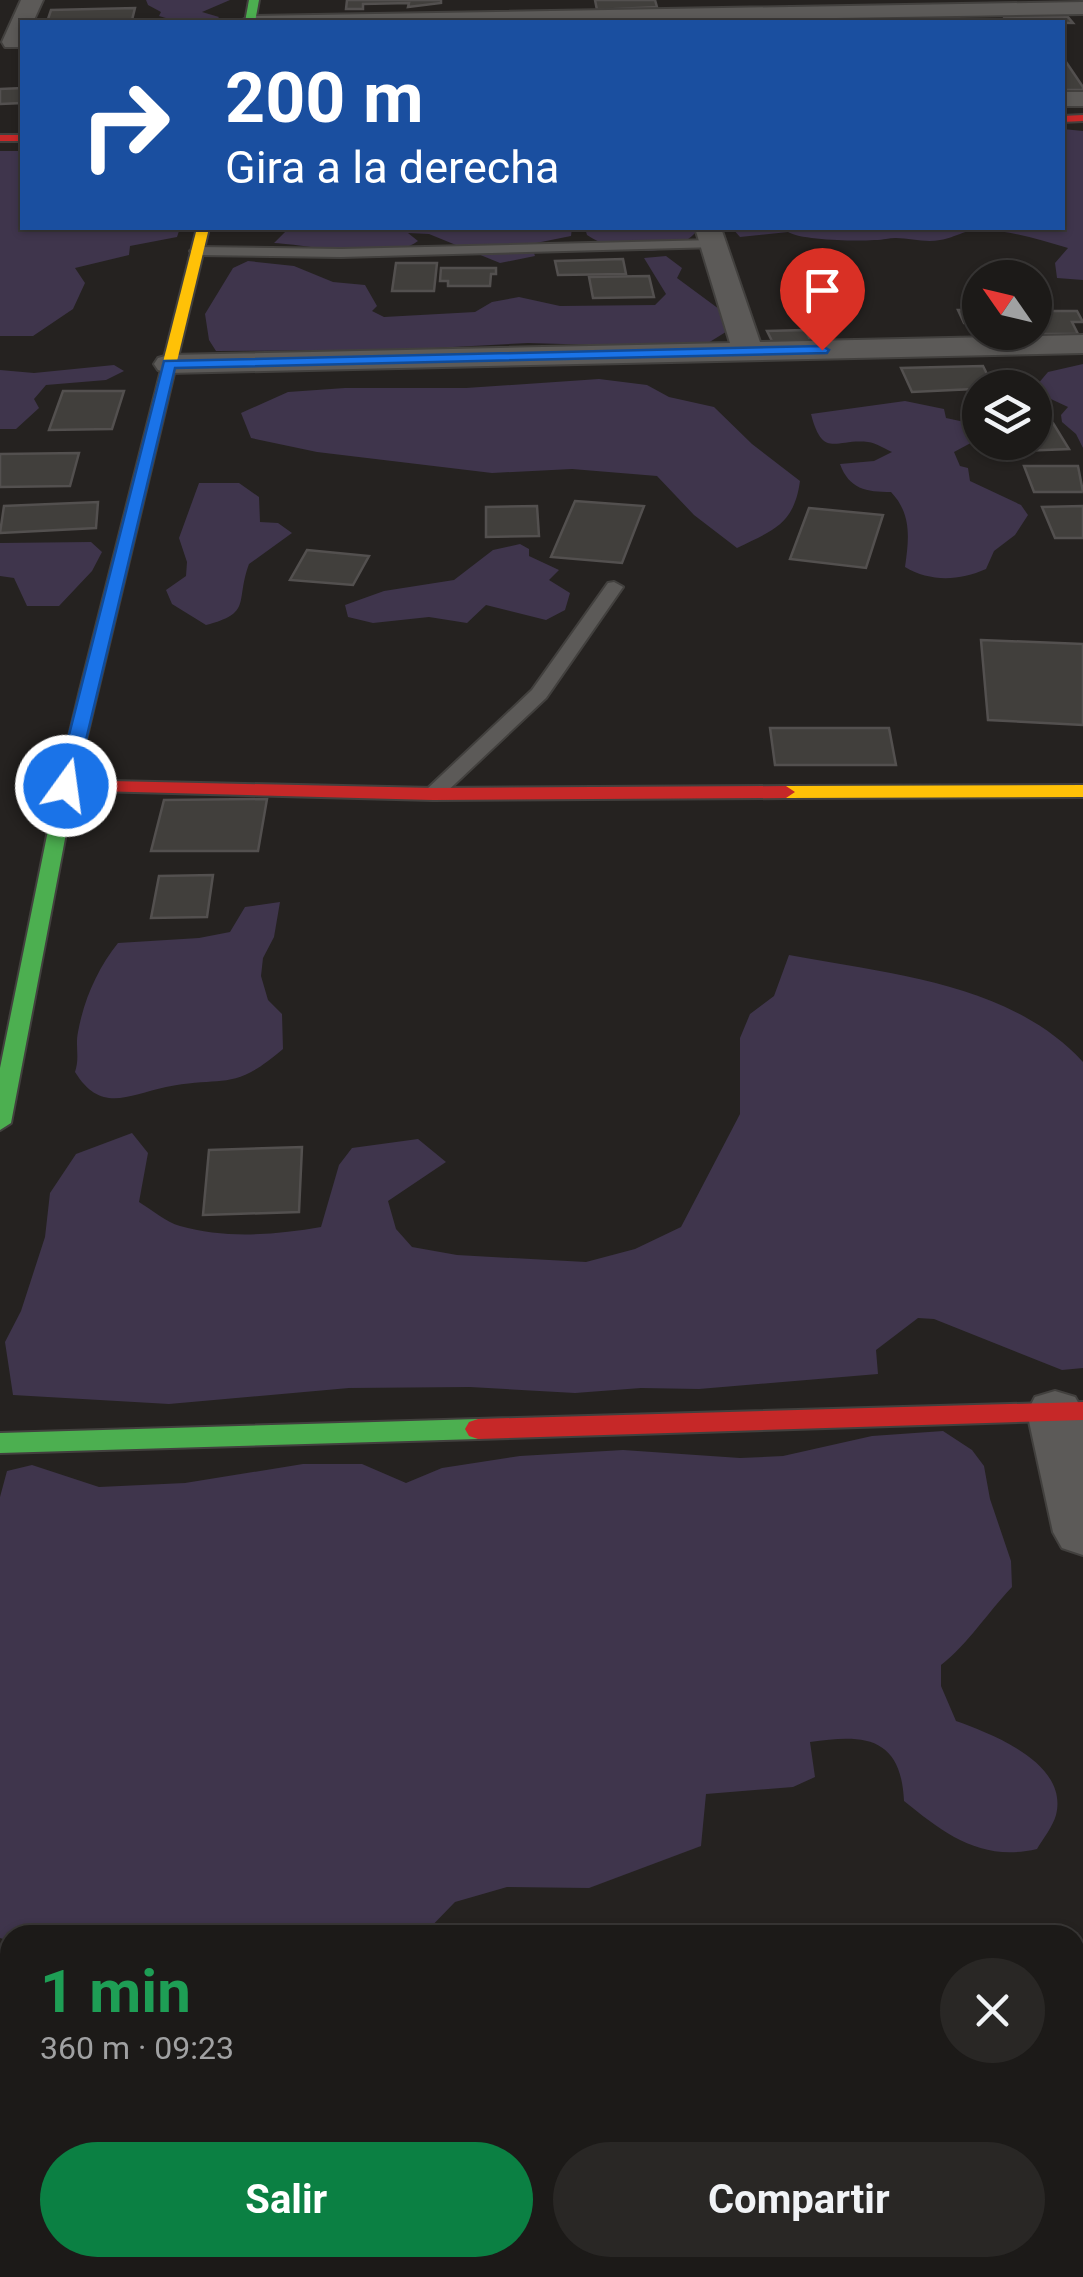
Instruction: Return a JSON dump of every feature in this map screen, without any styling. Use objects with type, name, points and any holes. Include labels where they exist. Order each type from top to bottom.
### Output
[{"type":"street","points":[[322,20],[574,13],[1083,8]]},
{"type":"street","points":[[0,1123],[66,786],[202,230]]},
{"type":"street","points":[[711,236],[748,352]]},
{"type":"street","points":[[169,364],[1083,344]]},
{"type":"street","points":[[66,786],[433,794],[1083,791]]},
{"type":"street","points":[[0,1443],[1069,1411],[1083,1532]]},
{"type":"lane","points":[[197,252],[340,253],[711,236]]},
{"type":"lane","points":[[433,794],[539,694],[614,587]]},
{"type":"shaded area","points":[[146,0],[230,0],[202,12],[219,17],[217,20],[172,20],[159,16],[161,12]]},
{"type":"shaded area","points":[[1065,129],[1083,131],[1083,280],[1057,278],[1055,263],[1068,248],[984,230],[1065,230]]},
{"type":"shaded area","points":[[0,151],[20,151],[20,230],[179,230],[177,237],[130,246],[129,255],[75,268],[85,283],[73,309],[33,336],[0,336]]},
{"type":"shaded area","points":[[287,230],[572,230],[571,236],[531,244],[535,256],[500,263],[429,234],[408,233],[418,241],[389,250],[349,251],[274,243]]},
{"type":"shaded area","points":[[586,230],[697,230],[676,245],[646,251],[614,247],[587,235]]},
{"type":"shaded area","points":[[734,230],[976,230],[933,241],[851,240],[788,232],[740,237]]},
{"type":"shaded area","points":[[666,256],[682,268],[677,278],[719,309],[729,330],[708,343],[667,347],[528,343],[397,350],[216,351],[209,340],[205,314],[233,268],[248,261],[294,266],[333,282],[365,285],[377,306],[372,311],[384,317],[475,312],[492,302],[519,297],[560,306],[655,305],[666,294],[644,258]]},
{"type":"shaded area","points":[[1083,364],[1083,448],[1076,434],[1062,422],[1061,415],[1068,407],[1052,400],[1052,371]]},
{"type":"shaded area","points":[[114,365],[124,371],[106,380],[46,385],[34,399],[39,408],[16,429],[0,429],[0,370],[34,373]]},
{"type":"shaded area","points":[[599,379],[647,385],[669,397],[714,407],[752,444],[800,481],[787,517],[737,548],[694,515],[657,476],[572,469],[492,473],[317,452],[251,438],[241,413],[288,392],[466,388]]},
{"type":"shaded area","points":[[905,401],[944,409],[946,418],[962,421],[962,448],[954,452],[960,466],[968,468],[970,481],[1021,505],[1028,515],[1015,535],[994,551],[986,569],[945,578],[905,567],[907,527],[898,500],[891,492],[866,490],[854,484],[840,464],[874,461],[892,452],[868,442],[826,442],[811,414]]},
{"type":"shaded area","points":[[199,483],[239,483],[259,497],[260,522],[278,523],[292,533],[249,564],[237,610],[206,625],[172,604],[166,590],[186,576],[187,562],[179,538]]},
{"type":"shaded area","points":[[91,542],[102,552],[92,571],[59,606],[27,606],[14,578],[0,576],[0,543]]},
{"type":"shaded area","points":[[520,544],[529,549],[529,556],[559,570],[549,580],[570,593],[565,610],[546,620],[486,605],[467,623],[429,617],[373,623],[348,617],[345,605],[384,591],[454,580],[493,550]]},
{"type":"shaded area","points":[[280,902],[261,976],[268,1000],[282,1014],[283,1049],[251,1072],[227,1080],[116,1098],[95,1093],[85,1085],[75,1072],[77,1037],[93,984],[118,943],[230,932],[245,907]]},
{"type":"shaded area","points":[[789,955],[907,976],[985,998],[1054,1036],[1083,1062],[1083,1368],[1062,1370],[934,1319],[918,1318],[876,1350],[878,1374],[699,1389],[575,1393],[470,1387],[349,1388],[169,1404],[13,1395],[5,1342],[21,1311],[45,1237],[50,1193],[76,1154],[132,1133],[148,1153],[139,1202],[170,1222],[197,1230],[250,1234],[321,1227],[339,1165],[352,1148],[418,1139],[446,1162],[388,1201],[396,1229],[412,1247],[457,1255],[586,1262],[635,1249],[681,1227],[740,1114],[740,1038],[750,1014],[774,996]]},
{"type":"shaded area","points":[[943,1431],[972,1450],[984,1466],[990,1499],[1011,1561],[1012,1587],[941,1665],[941,1686],[956,1721],[1024,1753],[1051,1780],[1057,1797],[1056,1815],[1037,1849],[998,1852],[949,1834],[904,1801],[896,1763],[887,1752],[863,1740],[829,1740],[810,1742],[815,1777],[793,1787],[706,1794],[701,1846],[589,1888],[507,1887],[455,1902],[433,1925],[0,1925],[0,1497],[7,1471],[32,1465],[99,1487],[185,1483],[303,1464],[362,1464],[406,1483],[442,1468],[520,1456],[623,1450],[740,1458],[783,1456],[872,1436]]},
{"type":"building","points":[[347,0],[441,3],[408,7],[409,3],[363,4],[363,9],[346,9]]},
{"type":"building","points":[[595,0],[655,0],[657,7],[597,10]]},
{"type":"building","points":[[135,8],[132,20],[48,20],[51,10]]},
{"type":"building","points":[[1004,17],[1068,17],[1073,23],[1065,20]]},
{"type":"building","points":[[1065,60],[1083,87],[1065,90]]},
{"type":"building","points":[[20,88],[20,103],[0,104],[0,89]]},
{"type":"building","points":[[623,259],[626,274],[558,275],[555,261]]},
{"type":"building","points":[[396,263],[437,263],[434,291],[392,291]]},
{"type":"building","points":[[441,268],[496,268],[496,274],[491,274],[490,286],[448,286],[448,281],[440,281]]},
{"type":"building","points":[[649,276],[654,297],[593,298],[589,277]]},
{"type":"building","points":[[1052,311],[1077,311],[1083,322],[1072,322],[1078,334],[1052,334]]},
{"type":"building","points":[[805,330],[812,343],[774,345],[767,331]]},
{"type":"building","points":[[983,366],[985,370],[962,370],[962,390],[912,392],[901,368]]},
{"type":"building","points":[[63,391],[124,391],[112,429],[49,430]]},
{"type":"building","points":[[1052,423],[1053,423],[1069,449],[1052,450]]},
{"type":"building","points":[[79,453],[70,486],[0,487],[0,454]]},
{"type":"building","points":[[1024,466],[1078,466],[1083,492],[1034,492]]},
{"type":"building","points":[[575,501],[644,506],[622,563],[551,557]]},
{"type":"building","points":[[98,502],[96,528],[0,533],[4,506]]},
{"type":"building","points":[[537,506],[539,536],[486,537],[486,507]]},
{"type":"building","points":[[1083,506],[1083,538],[1055,538],[1042,507]]},
{"type":"building","points":[[809,508],[883,515],[866,568],[790,559]]},
{"type":"building","points":[[307,550],[369,556],[353,585],[290,580]]},
{"type":"building","points":[[981,640],[1083,644],[1083,725],[988,720]]},
{"type":"building","points":[[770,728],[889,728],[896,765],[775,765]]},
{"type":"building","points":[[267,799],[258,851],[151,851],[164,800]]},
{"type":"building","points":[[213,875],[207,917],[151,918],[159,876]]},
{"type":"building","points":[[302,1147],[299,1212],[203,1215],[209,1150]]},
{"type":"traffic: fast","points":[[250,20],[254,0]]},
{"type":"traffic: fast","points":[[0,1123],[66,786],[89,690]]},
{"type":"traffic: fast","points":[[0,1443],[478,1429]]},
{"type":"traffic: slow","points":[[89,690],[203,230]]},
{"type":"traffic: slow","points":[[786,792],[1083,791]]},
{"type":"traffic: jam","points":[[1065,119],[1083,118]]},
{"type":"traffic: jam","points":[[0,138],[20,138]]},
{"type":"traffic: jam","points":[[66,786],[433,794],[786,792]]},
{"type":"traffic: jam","points":[[478,1429],[1083,1411]]},
{"type":"route","points":[[66,786],[169,364],[822,350]]}]
